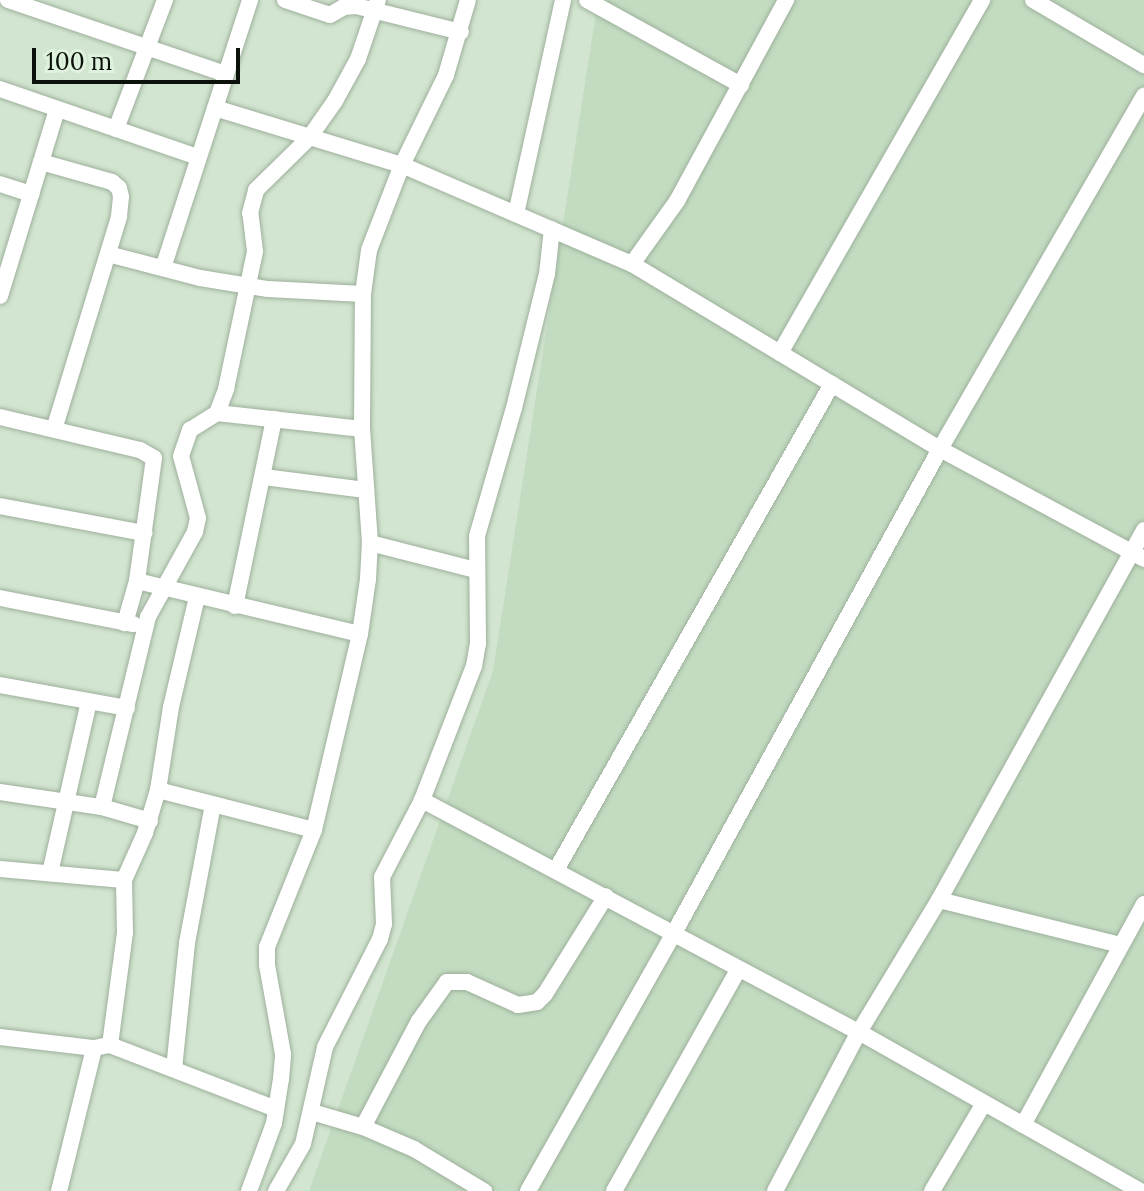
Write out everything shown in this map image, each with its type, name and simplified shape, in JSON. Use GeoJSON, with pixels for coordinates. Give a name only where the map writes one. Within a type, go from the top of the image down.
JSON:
{"type":"FeatureCollection","features":[{"type":"Feature","properties":{"kind":"street"},"geometry":{"type":"LineString","coordinates":[[8,0],[40,5],[146,50],[225,74]]}},
{"type":"Feature","properties":{"kind":"street"},"geometry":{"type":"LineString","coordinates":[[116,129],[165,0]]}},
{"type":"Feature","properties":{"kind":"street"},"geometry":{"type":"LineString","coordinates":[[163,268],[250,0]]}},
{"type":"Feature","properties":{"kind":"street"},"geometry":{"type":"LineString","coordinates":[[285,0],[321,13],[349,5],[376,6],[461,32]]}},
{"type":"Feature","properties":{"kind":"street"},"geometry":{"type":"LineString","coordinates":[[249,1191],[276,1109],[283,1054],[267,965],[267,947],[314,830],[360,634],[370,543],[362,429],[363,294],[369,250],[402,165],[429,113],[461,32],[468,0]]}},
{"type":"Feature","properties":{"kind":"street"},"geometry":{"type":"LineString","coordinates":[[516,214],[563,0]]}},
{"type":"Feature","properties":{"kind":"street"},"geometry":{"type":"LineString","coordinates":[[587,0],[741,85]]}},
{"type":"Feature","properties":{"kind":"street"},"geometry":{"type":"LineString","coordinates":[[632,264],[677,201],[786,0]]}},
{"type":"Feature","properties":{"kind":"street"},"geometry":{"type":"LineString","coordinates":[[780,353],[982,0]]}},
{"type":"Feature","properties":{"kind":"street"},"geometry":{"type":"LineString","coordinates":[[1033,0],[1144,65]]}},
{"type":"Feature","properties":{"kind":"street"},"geometry":{"type":"LineString","coordinates":[[217,413],[226,389],[255,251],[250,213],[256,190],[309,138],[335,101],[358,59],[376,6]]}},
{"type":"Feature","properties":{"kind":"street"},"geometry":{"type":"LineString","coordinates":[[0,89],[198,157]]}},
{"type":"Feature","properties":{"kind":"street"},"geometry":{"type":"LineString","coordinates":[[528,1191],[940,449],[1144,96]]}},
{"type":"Feature","properties":{"kind":"street"},"geometry":{"type":"LineString","coordinates":[[215,108],[402,165],[632,264],[940,449],[1138,556]]}},
{"type":"Feature","properties":{"kind":"street"},"geometry":{"type":"LineString","coordinates":[[0,296],[57,109]]}},
{"type":"Feature","properties":{"kind":"street"},"geometry":{"type":"LineString","coordinates":[[41,162],[112,182],[119,188],[119,217],[54,429]]}},
{"type":"Feature","properties":{"kind":"street"},"geometry":{"type":"LineString","coordinates":[[0,184],[31,194]]}},
{"type":"Feature","properties":{"kind":"street"},"geometry":{"type":"LineString","coordinates":[[276,1191],[303,1144],[325,1047],[380,939],[384,924],[382,877],[422,800],[474,666],[478,624],[475,570],[481,516],[518,393],[547,274],[552,229]]}},
{"type":"Feature","properties":{"kind":"street"},"geometry":{"type":"LineString","coordinates":[[108,254],[248,285],[363,294]]}},
{"type":"Feature","properties":{"kind":"street"},"geometry":{"type":"LineString","coordinates":[[556,870],[832,384]]}},
{"type":"Feature","properties":{"kind":"street"},"geometry":{"type":"LineString","coordinates":[[102,807],[146,627],[162,589],[195,532],[198,518],[182,469],[184,442],[200,420],[217,413],[236,418],[362,429]]}},
{"type":"Feature","properties":{"kind":"street"},"geometry":{"type":"LineString","coordinates":[[0,417],[149,453],[154,458],[137,581],[125,623]]}},
{"type":"Feature","properties":{"kind":"street"},"geometry":{"type":"LineString","coordinates":[[235,606],[274,419]]}},
{"type":"Feature","properties":{"kind":"street"},"geometry":{"type":"LineString","coordinates":[[264,477],[365,490]]}},
{"type":"Feature","properties":{"kind":"street"},"geometry":{"type":"LineString","coordinates":[[0,506],[144,533]]}},
{"type":"Feature","properties":{"kind":"street"},"geometry":{"type":"LineString","coordinates":[[775,1191],[859,1032],[1138,556],[1144,530]]}},
{"type":"Feature","properties":{"kind":"street"},"geometry":{"type":"LineString","coordinates":[[370,543],[475,570]]}},
{"type":"Feature","properties":{"kind":"street"},"geometry":{"type":"LineString","coordinates":[[137,581],[360,634]]}},
{"type":"Feature","properties":{"kind":"street"},"geometry":{"type":"LineString","coordinates":[[59,1191],[102,1046],[125,933],[124,880],[150,821],[158,790],[171,707],[197,597]]}},
{"type":"Feature","properties":{"kind":"street"},"geometry":{"type":"LineString","coordinates":[[0,598],[146,627]]}},
{"type":"Feature","properties":{"kind":"street"},"geometry":{"type":"LineString","coordinates":[[0,687],[127,708]]}},
{"type":"Feature","properties":{"kind":"street"},"geometry":{"type":"LineString","coordinates":[[50,873],[89,702]]}},
{"type":"Feature","properties":{"kind":"street"},"geometry":{"type":"LineString","coordinates":[[158,790],[314,830]]}},
{"type":"Feature","properties":{"kind":"street"},"geometry":{"type":"LineString","coordinates":[[0,792],[102,807],[150,821]]}},
{"type":"Feature","properties":{"kind":"street"},"geometry":{"type":"LineString","coordinates":[[422,800],[859,1032],[1142,1190]]}},
{"type":"Feature","properties":{"kind":"street"},"geometry":{"type":"LineString","coordinates":[[174,1069],[187,943],[213,804]]}},
{"type":"Feature","properties":{"kind":"street"},"geometry":{"type":"LineString","coordinates":[[0,869],[124,880]]}},
{"type":"Feature","properties":{"kind":"street"},"geometry":{"type":"LineString","coordinates":[[363,1127],[419,1021],[447,982],[467,982],[518,1005],[537,1002],[606,896]]}},
{"type":"Feature","properties":{"kind":"street"},"geometry":{"type":"LineString","coordinates":[[939,900],[1121,945]]}},
{"type":"Feature","properties":{"kind":"street"},"geometry":{"type":"LineString","coordinates":[[1023,1125],[1144,904]]}},
{"type":"Feature","properties":{"kind":"street"},"geometry":{"type":"LineString","coordinates":[[614,1191],[738,970]]}},
{"type":"Feature","properties":{"kind":"street"},"geometry":{"type":"LineString","coordinates":[[0,1037],[102,1046],[174,1069],[276,1109]]}},
{"type":"Feature","properties":{"kind":"street"},"geometry":{"type":"LineString","coordinates":[[932,1191],[984,1103]]}},
{"type":"Feature","properties":{"kind":"street"},"geometry":{"type":"LineString","coordinates":[[312,1112],[363,1127],[414,1149],[484,1191]]}},
{"type":"Feature","properties":{"kind":"shaded area"},"geometry":{"type":"Polygon","coordinates":[[[598,0],[1144,0],[1144,1191],[309,1191],[493,671],[598,0]]]}}]}
